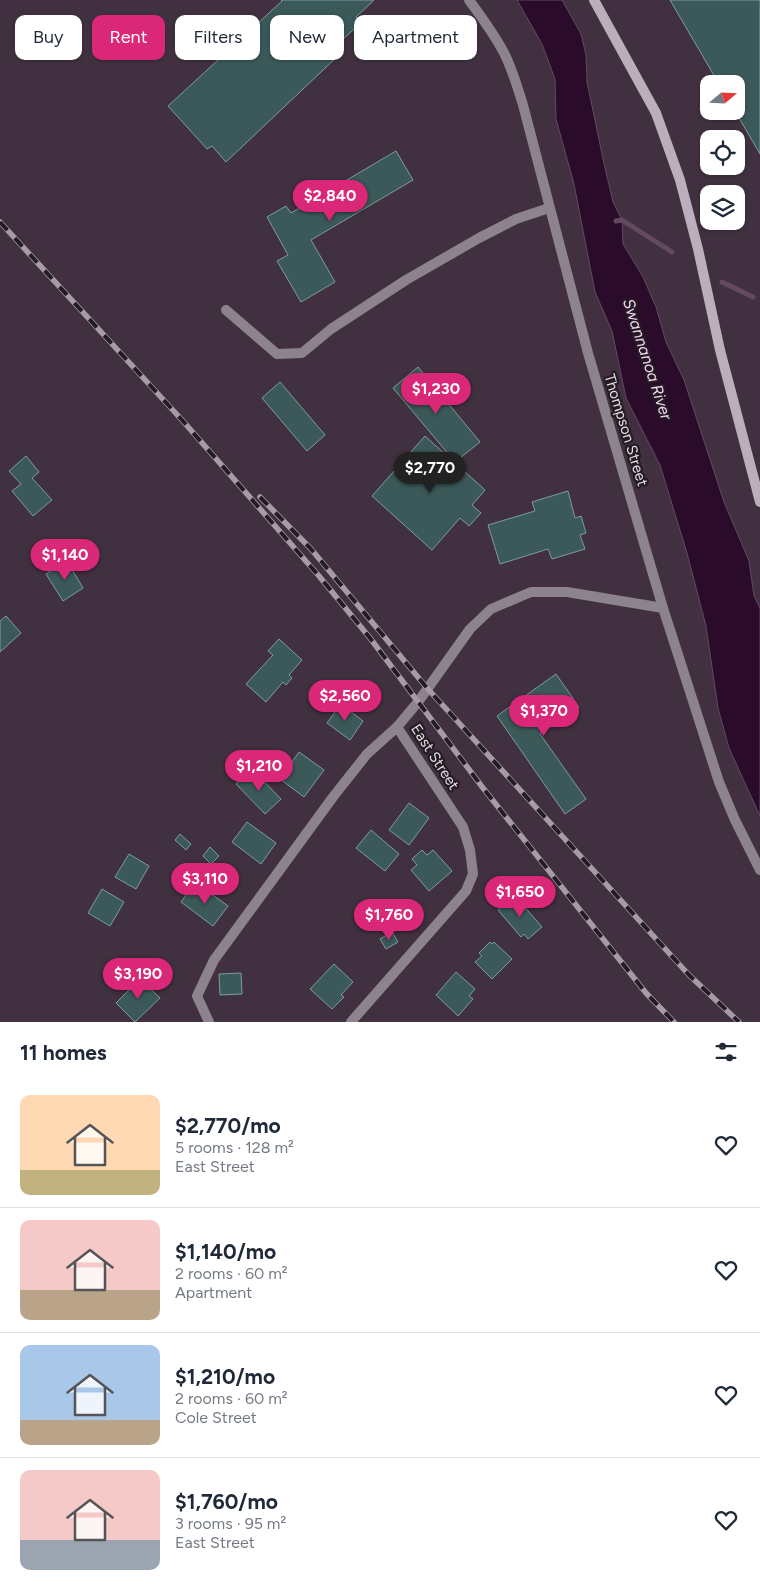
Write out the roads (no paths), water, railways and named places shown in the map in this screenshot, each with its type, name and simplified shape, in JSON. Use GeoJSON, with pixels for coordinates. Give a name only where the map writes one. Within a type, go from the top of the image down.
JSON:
{"type":"FeatureCollection","features":[{"type":"Feature","properties":{"kind":"main road"},"geometry":{"type":"LineString","coordinates":[[594,0],[656,113],[680,180],[720,350],[760,502]]}},
{"type":"Feature","properties":{"kind":"street","name":"Thompson Street"},"geometry":{"type":"LineString","coordinates":[[469,0],[496,38],[506,56],[514,78],[588,353],[664,608],[719,782],[735,820],[760,870]]}},
{"type":"Feature","properties":{"kind":"street"},"geometry":{"type":"LineString","coordinates":[[226,310],[277,354],[302,353],[331,329],[406,280],[516,219],[549,208]]}},
{"type":"Feature","properties":{"kind":"street","name":"East Street"},"geometry":{"type":"LineString","coordinates":[[351,1022],[466,891],[473,874],[470,850],[463,827],[397,727],[418,702],[470,629],[491,609],[531,592],[567,592],[664,608]]}},
{"type":"Feature","properties":{"kind":"street"},"geometry":{"type":"LineString","coordinates":[[209,1022],[197,996],[214,960],[333,797],[367,754],[397,727]]}},
{"type":"Feature","properties":{"kind":"water","name":"Swannanoa River"},"geometry":{"type":"Polygon","coordinates":[[[517,0],[562,0],[581,34],[586,55],[587,82],[605,168],[613,202],[622,220],[623,244],[643,277],[656,307],[666,342],[684,380],[724,502],[749,561],[754,596],[760,608],[760,816],[729,748],[718,708],[706,626],[687,553],[660,465],[626,398],[612,331],[595,292],[574,184],[556,119],[555,79],[542,44],[517,0]]]}},
{"type":"Feature","properties":{"kind":"waterway"},"geometry":{"type":"LineString","coordinates":[[616,221],[622,220],[672,252]]}},
{"type":"Feature","properties":{"kind":"waterway"},"geometry":{"type":"LineString","coordinates":[[722,282],[753,297]]}},
{"type":"Feature","properties":{"kind":"railway"},"geometry":{"type":"LineString","coordinates":[[0,222],[182,420],[319,576],[370,638],[483,788],[646,993],[674,1022]]}},
{"type":"Feature","properties":{"kind":"railway"},"geometry":{"type":"LineString","coordinates":[[260,497],[311,549],[427,688],[689,975],[739,1022]]}}]}
